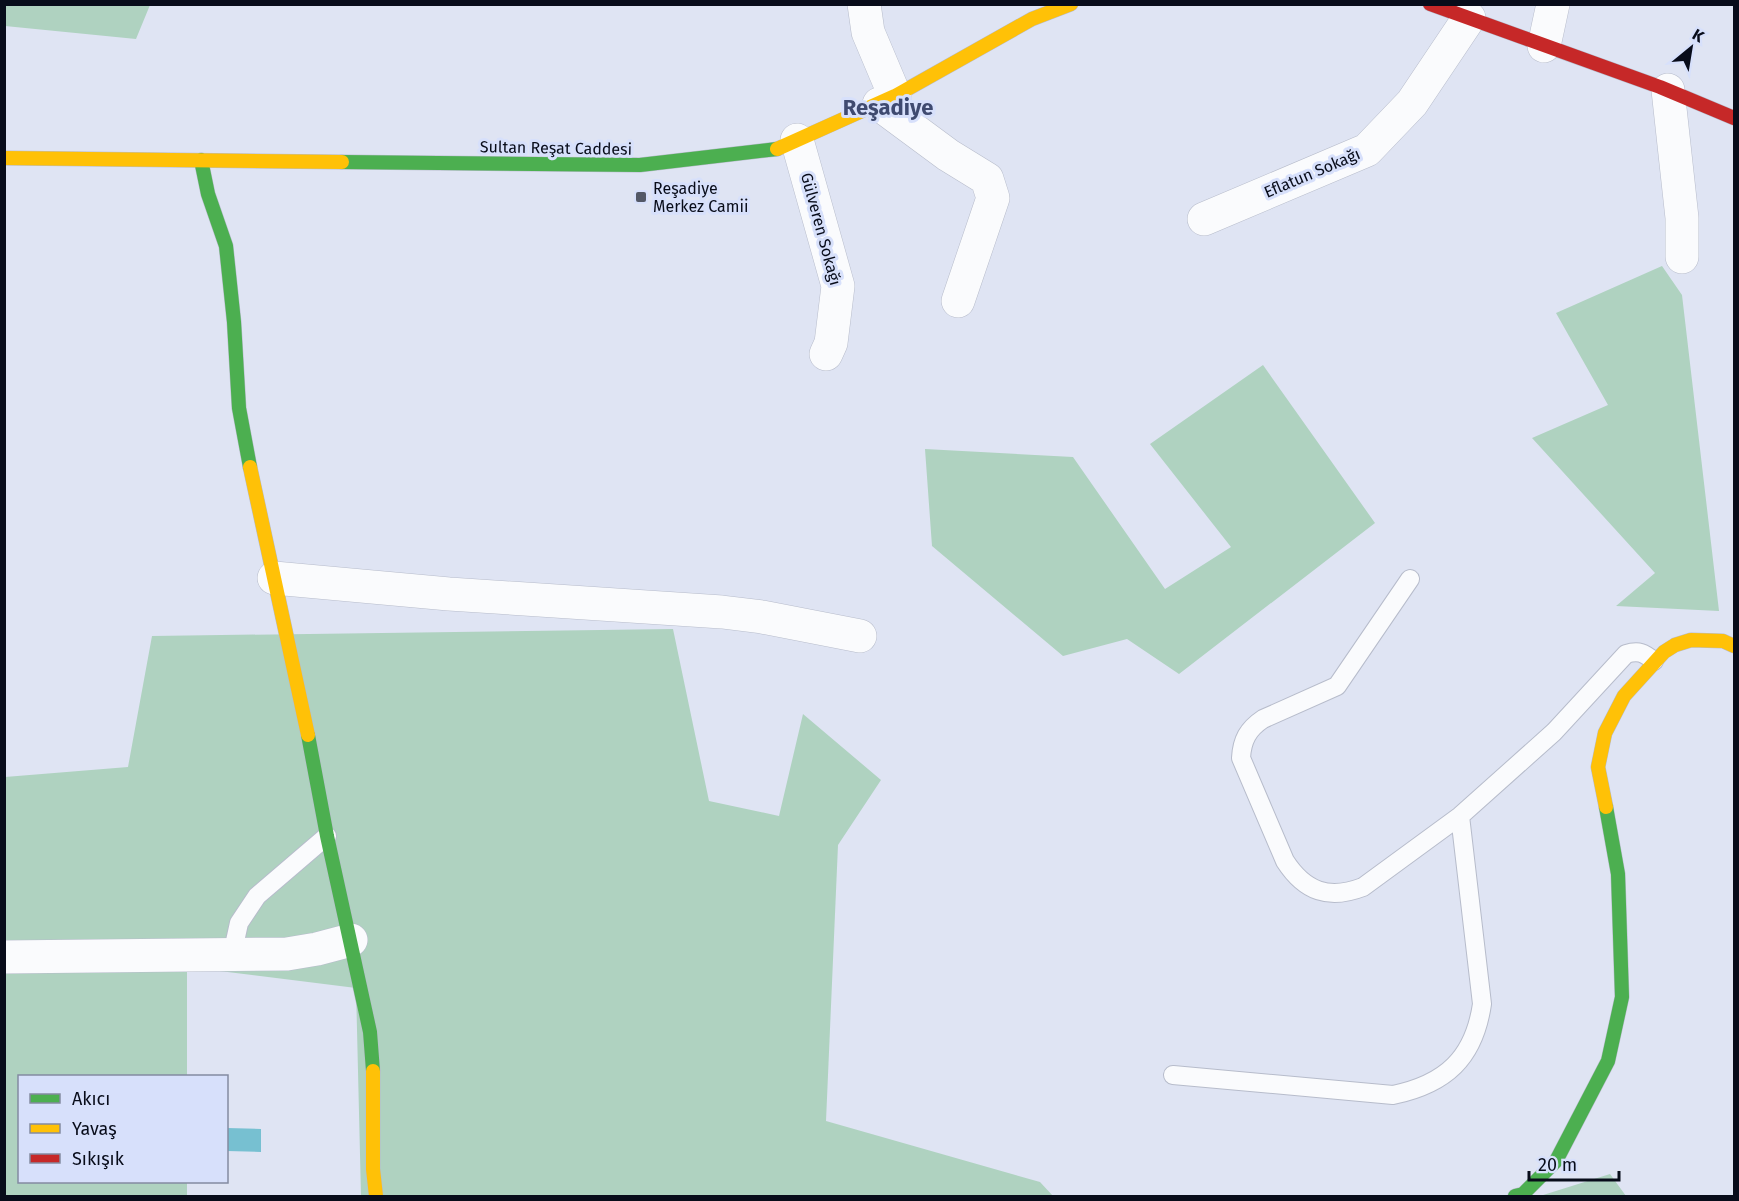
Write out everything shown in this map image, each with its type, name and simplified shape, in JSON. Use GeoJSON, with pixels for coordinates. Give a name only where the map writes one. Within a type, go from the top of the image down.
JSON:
{"type":"FeatureCollection","features":[{"type":"Feature","properties":{"kind":"street"},"geometry":{"type":"LineString","coordinates":[[864,4],[868,32],[887,100],[948,155],[987,178],[993,198],[958,301]]}},
{"type":"Feature","properties":{"kind":"street","name":"Sultan Reşat Caddesi"},"geometry":{"type":"LineString","coordinates":[[4,158],[640,165],[775,150],[887,100],[1032,19],[1071,4]]}},
{"type":"Feature","properties":{"kind":"street"},"geometry":{"type":"LineString","coordinates":[[1430,4],[1668,90],[1734,118]]}},
{"type":"Feature","properties":{"kind":"street"},"geometry":{"type":"LineString","coordinates":[[1544,46],[1553,4]]}},
{"type":"Feature","properties":{"kind":"street","name":"Eflatun Sokağı"},"geometry":{"type":"LineString","coordinates":[[1204,219],[1367,150],[1412,103],[1469,18]]}},
{"type":"Feature","properties":{"kind":"street"},"geometry":{"type":"LineString","coordinates":[[1668,90],[1682,218],[1682,257]]}},
{"type":"Feature","properties":{"kind":"street","name":"Gülveren Sokağı"},"geometry":{"type":"LineString","coordinates":[[797,140],[838,286],[831,343],[826,354]]}},
{"type":"Feature","properties":{"kind":"street"},"geometry":{"type":"LineString","coordinates":[[201,160],[208,194],[226,246],[234,322],[239,408],[250,470],[313,759],[373,1055],[373,1169],[376,1197]]}},
{"type":"Feature","properties":{"kind":"street"},"geometry":{"type":"LineString","coordinates":[[274,578],[449,594],[722,612],[762,617],[860,636]]}},
{"type":"Feature","properties":{"kind":"street"},"geometry":{"type":"LineString","coordinates":[[1515,1197],[1523,1194],[1556,1161],[1608,1062],[1622,997],[1618,874],[1598,767],[1605,733],[1624,696],[1654,661],[1675,645],[1691,640],[1723,641],[1734,646]]}},
{"type":"Feature","properties":{"kind":"street"},"geometry":{"type":"LineString","coordinates":[[4,957],[287,954],[351,940]]}},
{"type":"Feature","properties":{"kind":"lane"},"geometry":{"type":"LineString","coordinates":[[1410,579],[1337,686],[1263,719],[1253,726],[1242,746],[1241,758],[1285,861],[1305,884],[1322,892],[1337,894],[1363,887],[1460,816],[1554,732],[1626,654],[1635,651],[1643,653],[1654,661]]}},
{"type":"Feature","properties":{"kind":"lane"},"geometry":{"type":"LineString","coordinates":[[1173,1075],[1393,1095],[1414,1091],[1434,1082],[1451,1070],[1464,1056],[1473,1040],[1480,1022],[1482,1004],[1460,816]]}},
{"type":"Feature","properties":{"kind":"lane"},"geometry":{"type":"LineString","coordinates":[[232,955],[239,923],[257,896],[327,836]]}},
{"type":"Feature","properties":{"kind":"green space"},"geometry":{"type":"Polygon","coordinates":[[[4,5],[150,5],[136,39],[5,26],[4,5]]]}},
{"type":"Feature","properties":{"kind":"green space"},"geometry":{"type":"Polygon","coordinates":[[[1662,266],[1682,295],[1719,611],[1616,606],[1655,573],[1532,438],[1608,405],[1556,313],[1662,266]]]}},
{"type":"Feature","properties":{"kind":"green space"},"geometry":{"type":"Polygon","coordinates":[[[1263,365],[1375,523],[1179,674],[1127,639],[1063,656],[932,546],[925,449],[1073,457],[1165,589],[1231,547],[1150,444],[1263,365]]]}},
{"type":"Feature","properties":{"kind":"green space"},"geometry":{"type":"Polygon","coordinates":[[[673,629],[709,801],[779,816],[803,714],[881,780],[838,845],[826,1121],[1040,1182],[1053,1196],[361,1196],[356,988],[187,967],[187,1075],[18,1075],[18,1183],[187,1183],[187,1196],[5,1196],[5,777],[128,767],[152,636],[673,629]]]}},
{"type":"Feature","properties":{"kind":"green space"},"geometry":{"type":"Polygon","coordinates":[[[1610,1174],[1626,1196],[1540,1196],[1610,1174]]]}},
{"type":"Feature","properties":{"kind":"water"},"geometry":{"type":"Polygon","coordinates":[[[228,1128],[261,1129],[261,1152],[228,1151],[228,1128]]]}},
{"type":"Feature","properties":{"kind":"traffic: fast"},"geometry":{"type":"LineString","coordinates":[[342,162],[640,165],[777,149]]}},
{"type":"Feature","properties":{"kind":"traffic: fast"},"geometry":{"type":"LineString","coordinates":[[201,160],[208,194],[226,246],[234,322],[239,408],[250,467]]}},
{"type":"Feature","properties":{"kind":"traffic: fast"},"geometry":{"type":"LineString","coordinates":[[308,735],[327,836],[370,1032],[373,1071]]}},
{"type":"Feature","properties":{"kind":"traffic: fast"},"geometry":{"type":"LineString","coordinates":[[1515,1196],[1523,1194],[1556,1161],[1608,1061],[1622,997],[1618,874],[1606,807]]}},
{"type":"Feature","properties":{"kind":"traffic: slow"},"geometry":{"type":"LineString","coordinates":[[777,149],[895,96],[1032,19],[1071,4]]}},
{"type":"Feature","properties":{"kind":"traffic: slow"},"geometry":{"type":"LineString","coordinates":[[4,158],[342,162]]}},
{"type":"Feature","properties":{"kind":"traffic: slow"},"geometry":{"type":"LineString","coordinates":[[250,467],[308,735]]}},
{"type":"Feature","properties":{"kind":"traffic: slow"},"geometry":{"type":"LineString","coordinates":[[1606,807],[1598,767],[1605,733],[1624,696],[1664,652],[1675,645],[1691,640],[1723,641],[1734,646]]}},
{"type":"Feature","properties":{"kind":"traffic: slow"},"geometry":{"type":"LineString","coordinates":[[373,1071],[373,1169],[376,1196]]}},
{"type":"Feature","properties":{"kind":"traffic: jam"},"geometry":{"type":"LineString","coordinates":[[1430,4],[1660,87],[1734,118]]}},
{"type":"Feature","properties":{"kind":"place","name":"Reşadiye Merkez Camii"},"geometry":{"type":"Point","coordinates":[641,197]}},
{"type":"Feature","properties":{"kind":"district","name":"Reşadiye"},"geometry":{"type":"Point","coordinates":[888,107]}}]}
